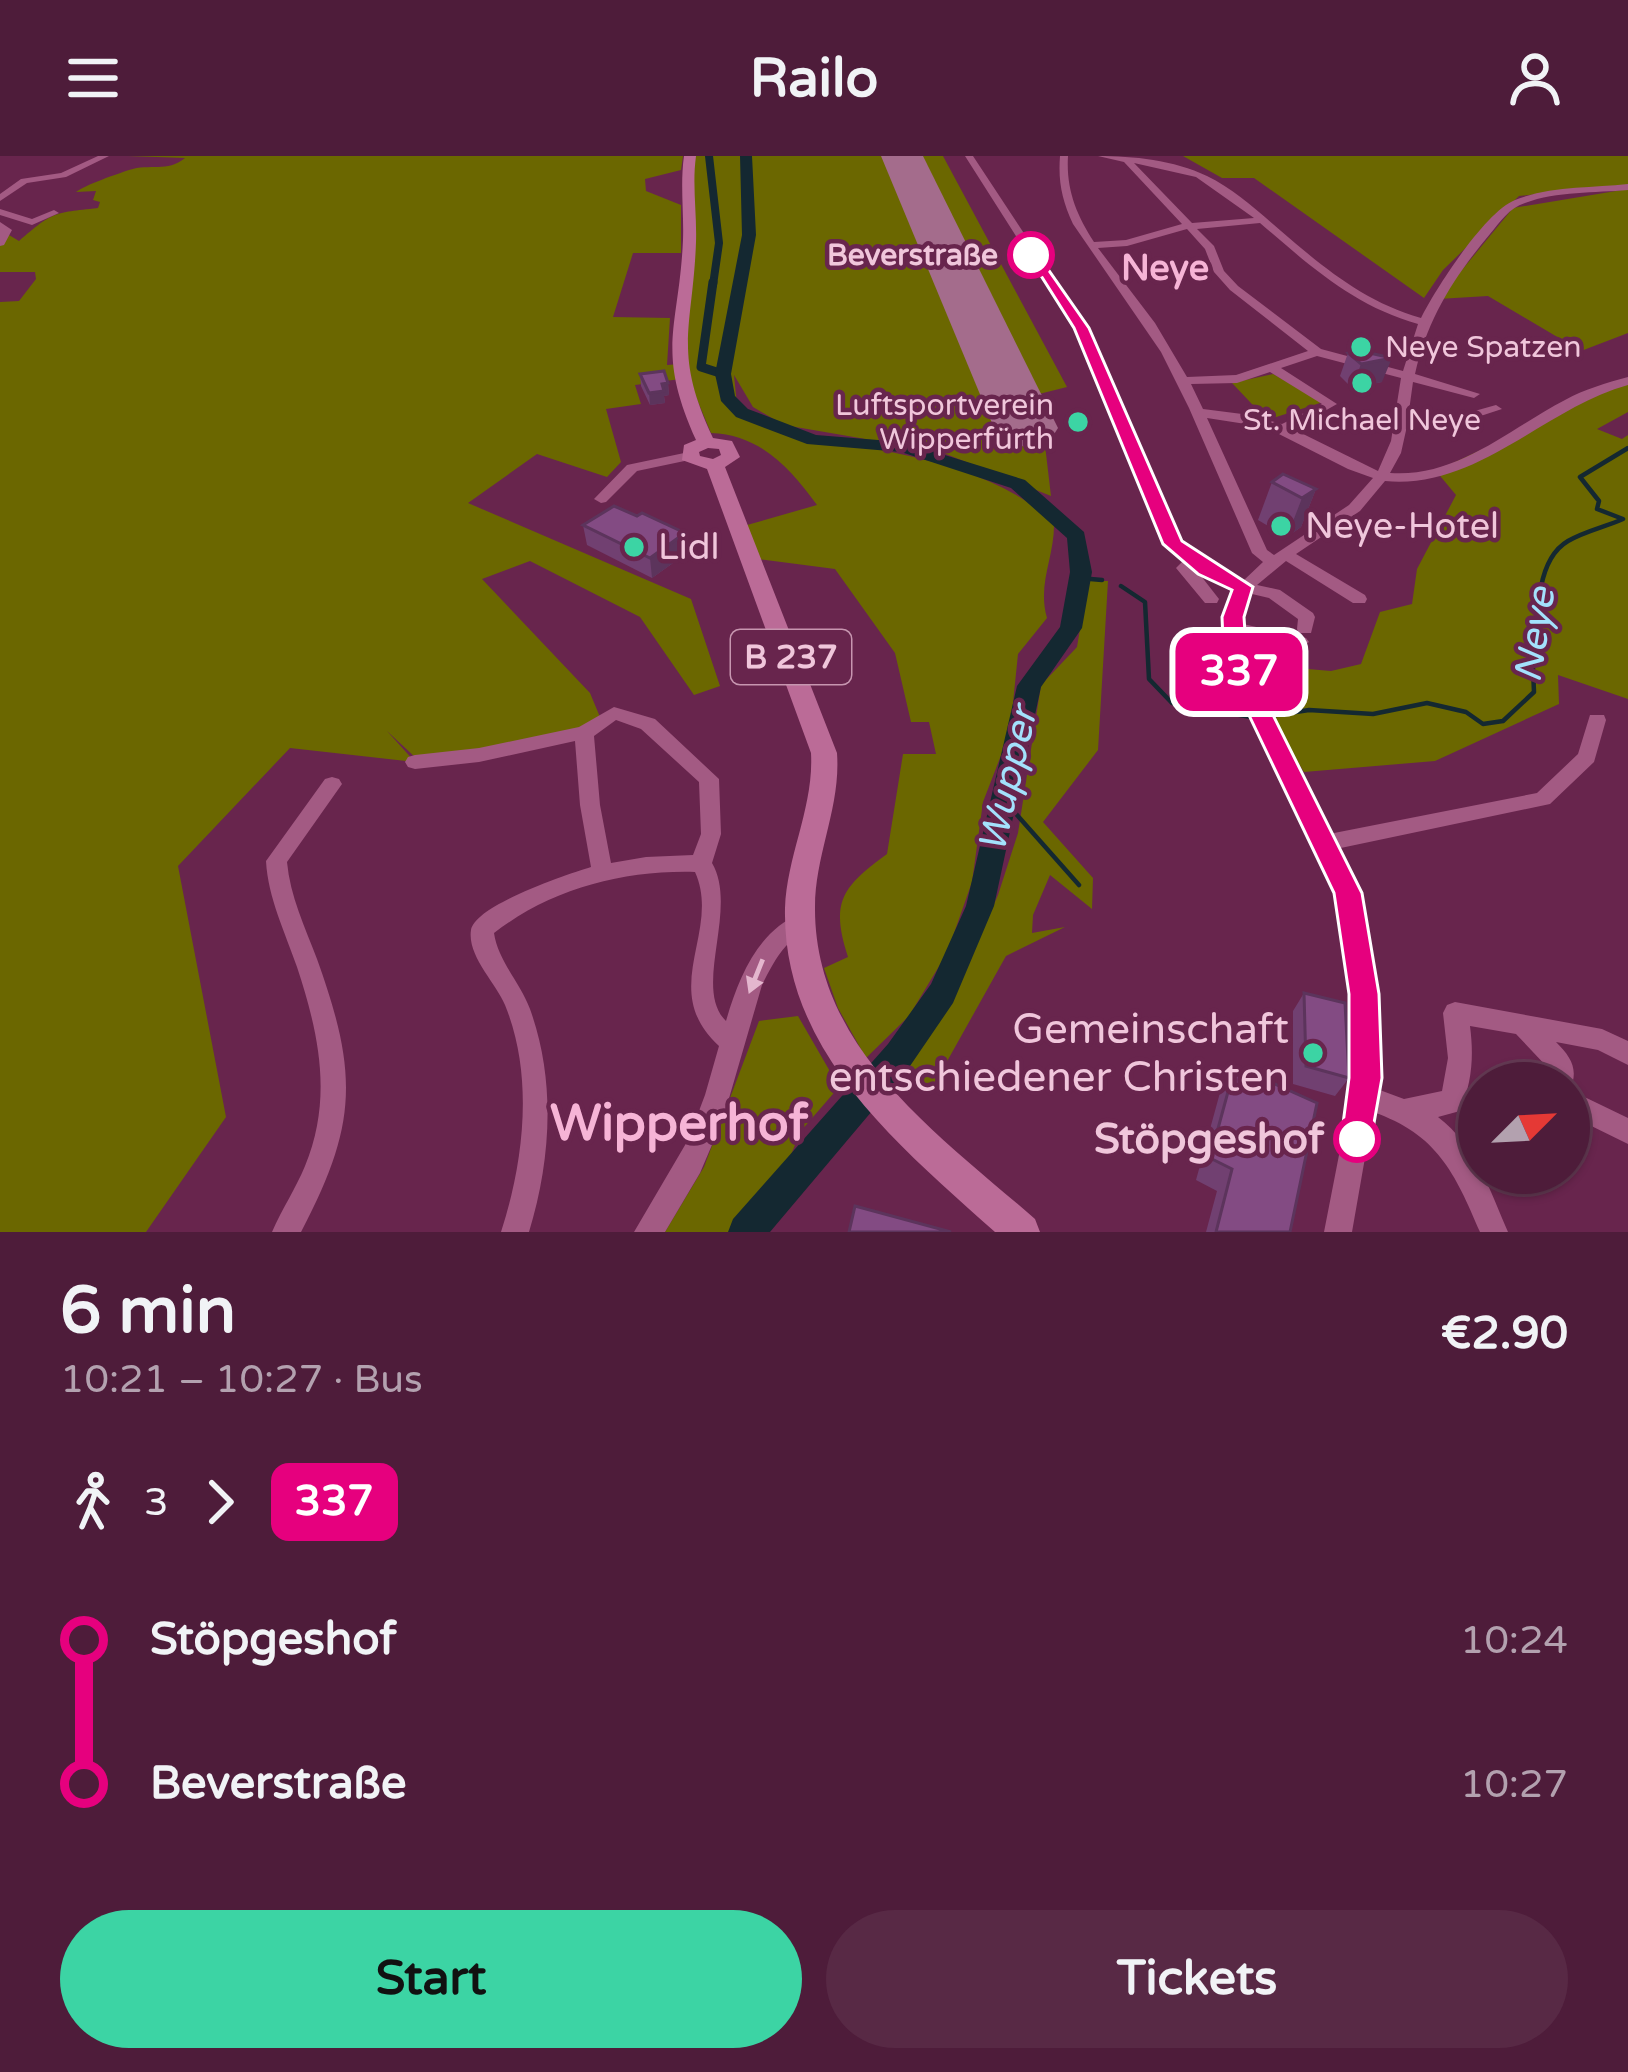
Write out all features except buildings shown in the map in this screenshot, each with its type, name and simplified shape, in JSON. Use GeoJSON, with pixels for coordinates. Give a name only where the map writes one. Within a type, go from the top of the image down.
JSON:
{"type":"FeatureCollection","features":[{"type":"Feature","properties":{"kind":"main road","name":"B 237"},"geometry":{"type":"LineString","coordinates":[[690,156],[688,253],[675,350],[680,377],[824,753],[824,792],[801,892],[807,970],[819,1008],[850,1065],[909,1133],[1022,1232]]}},
{"type":"Feature","properties":{"kind":"main road"},"geometry":{"type":"LineString","coordinates":[[688,456],[694,446],[711,453]]}},
{"type":"Feature","properties":{"kind":"street"},"geometry":{"type":"LineString","coordinates":[[0,198],[23,181],[63,175],[104,156]]}},
{"type":"Feature","properties":{"kind":"street"},"geometry":{"type":"LineString","coordinates":[[969,156],[1082,328],[1173,544],[1192,561],[1243,587],[1280,598],[1307,617],[1302,635],[1233,627]]}},
{"type":"Feature","properties":{"kind":"street"},"geometry":{"type":"LineString","coordinates":[[979,156],[1033,246],[1028,250]]}},
{"type":"Feature","properties":{"kind":"street"},"geometry":{"type":"LineString","coordinates":[[1064,156],[1062,177],[1073,217],[1150,324],[1184,381],[1273,556],[1359,599]]}},
{"type":"Feature","properties":{"kind":"street"},"geometry":{"type":"LineString","coordinates":[[1102,156],[1198,176],[1382,310],[1423,322]]}},
{"type":"Feature","properties":{"kind":"street"},"geometry":{"type":"LineString","coordinates":[[1128,162],[1192,227],[1234,288],[1316,352],[1474,394]]}},
{"type":"Feature","properties":{"kind":"street"},"geometry":{"type":"LineString","coordinates":[[1338,1232],[1364,1097],[1361,974],[1348,893],[1327,843],[1252,703],[1232,652],[1243,587],[1273,556],[1353,514],[1382,477],[1403,436],[1407,379],[1423,322],[1450,274],[1512,205],[1628,187]]}},
{"type":"Feature","properties":{"kind":"street"},"geometry":{"type":"LineString","coordinates":[[0,212],[32,223],[54,213]]}},
{"type":"Feature","properties":{"kind":"street"},"geometry":{"type":"LineString","coordinates":[[1091,245],[1261,220]]}},
{"type":"Feature","properties":{"kind":"street"},"geometry":{"type":"LineString","coordinates":[[0,225],[7,230],[0,243]]}},
{"type":"Feature","properties":{"kind":"street"},"geometry":{"type":"LineString","coordinates":[[1184,381],[1237,379],[1316,352]]}},
{"type":"Feature","properties":{"kind":"street"},"geometry":{"type":"LineString","coordinates":[[1272,368],[1331,404],[1282,429]]}},
{"type":"Feature","properties":{"kind":"street"},"geometry":{"type":"LineString","coordinates":[[1198,413],[1257,420],[1382,477],[1405,478],[1504,445],[1569,401],[1628,381]]}},
{"type":"Feature","properties":{"kind":"street"},"geometry":{"type":"LineString","coordinates":[[1404,422],[1447,424],[1496,409]]}},
{"type":"Feature","properties":{"kind":"street"},"geometry":{"type":"LineString","coordinates":[[601,499],[632,468],[688,456]]}},
{"type":"Feature","properties":{"kind":"street"},"geometry":{"type":"LineString","coordinates":[[1192,561],[1184,568],[1186,574],[1211,598]]}},
{"type":"Feature","properties":{"kind":"street"},"geometry":{"type":"LineString","coordinates":[[415,762],[452,761],[517,743],[584,734],[614,713],[640,719],[709,779],[711,834],[701,864],[712,884],[702,993],[706,1014],[732,1043]]}},
{"type":"Feature","properties":{"kind":"street"},"geometry":{"type":"LineString","coordinates":[[1327,843],[1543,799],[1587,757],[1597,720]]}},
{"type":"Feature","properties":{"kind":"street"},"geometry":{"type":"LineString","coordinates":[[584,734],[590,805],[603,874]]}},
{"type":"Feature","properties":{"kind":"street"},"geometry":{"type":"LineString","coordinates":[[286,1232],[319,1162],[335,1092],[328,1039],[278,885],[275,861],[332,784]]}},
{"type":"Feature","properties":{"kind":"street"},"geometry":{"type":"LineString","coordinates":[[515,1232],[524,1209],[532,1136],[532,1059],[516,1002],[483,946],[482,928],[503,910],[539,893],[603,874],[701,864]]}},
{"type":"Feature","properties":{"kind":"street"},"geometry":{"type":"LineString","coordinates":[[648,1232],[693,1159],[730,1065],[732,1043],[764,956],[786,930],[800,923]]}},
{"type":"Feature","properties":{"kind":"street"},"geometry":{"type":"LineString","coordinates":[[1408,1110],[1451,1102],[1460,1082],[1462,1047],[1455,1013],[1602,1040],[1628,1054]]}},
{"type":"Feature","properties":{"kind":"street"},"geometry":{"type":"LineString","coordinates":[[1522,1024],[1559,1062]]}},
{"type":"Feature","properties":{"kind":"street"},"geometry":{"type":"LineString","coordinates":[[1364,1097],[1408,1110],[1432,1126],[1456,1151],[1477,1184],[1494,1232]]}},
{"type":"Feature","properties":{"kind":"street"},"geometry":{"type":"LineString","coordinates":[[1590,1112],[1628,1131]]}},
{"type":"Feature","properties":{"kind":"shaded area"},"geometry":{"type":"Polygon","coordinates":[[[128,156],[683,156],[681,170],[645,179],[646,191],[681,205],[681,253],[633,253],[613,317],[670,318],[667,365],[681,364],[695,156],[943,156],[1067,387],[1039,394],[1051,496],[941,452],[784,425],[753,407],[734,375],[738,415],[942,464],[1019,497],[1054,522],[1044,593],[1047,618],[1018,654],[1010,732],[983,802],[972,882],[947,953],[909,1016],[866,1058],[838,1008],[824,968],[848,957],[840,922],[844,897],[859,876],[887,854],[903,754],[936,754],[929,722],[911,722],[895,653],[835,569],[750,558],[740,527],[817,505],[796,478],[759,447],[711,433],[688,378],[635,385],[641,404],[606,409],[621,462],[607,477],[537,454],[468,503],[691,599],[720,686],[694,695],[640,617],[530,561],[482,579],[590,693],[600,717],[582,730],[448,757],[416,758],[387,731],[415,762],[290,748],[178,866],[226,1117],[146,1232],[0,1232],[0,302],[19,301],[36,279],[35,272],[0,272],[0,246],[9,235],[19,241],[54,216],[98,208],[100,202],[93,200],[96,191],[76,192],[86,186],[129,170],[172,165],[185,158],[128,156]]]}},
{"type":"Feature","properties":{"kind":"shaded area"},"geometry":{"type":"Polygon","coordinates":[[[1183,156],[1628,156],[1628,185],[1519,196],[1443,270],[1424,298],[1254,178],[1222,178],[1183,156]]]}},
{"type":"Feature","properties":{"kind":"shaded area"},"geometry":{"type":"Polygon","coordinates":[[[1628,189],[1628,333],[1581,351],[1488,296],[1438,299],[1513,208],[1628,189]]]}},
{"type":"Feature","properties":{"kind":"shaded area"},"geometry":{"type":"Polygon","coordinates":[[[1273,374],[1323,402],[1267,420],[1232,383],[1273,374]]]}},
{"type":"Feature","properties":{"kind":"shaded area"},"geometry":{"type":"Polygon","coordinates":[[[1628,381],[1628,412],[1597,429],[1622,439],[1628,435],[1628,699],[1558,675],[1559,704],[1435,761],[1304,772],[1277,728],[1251,664],[1331,671],[1361,664],[1380,612],[1412,604],[1417,569],[1456,495],[1436,471],[1628,381]]]}},
{"type":"Feature","properties":{"kind":"shaded area"},"geometry":{"type":"Polygon","coordinates":[[[1088,581],[1108,581],[1098,750],[1043,822],[1093,878],[1092,909],[1050,875],[1033,915],[1032,933],[1065,927],[1006,956],[931,1090],[907,1069],[971,957],[998,895],[1018,833],[1041,685],[1077,647],[1088,581]]]}},
{"type":"Feature","properties":{"kind":"shaded area"},"geometry":{"type":"Polygon","coordinates":[[[798,1016],[839,1087],[800,1132],[761,1232],[665,1232],[704,1167],[759,1021],[798,1016]]]}},
{"type":"Feature","properties":{"kind":"waterway"},"geometry":{"type":"LineString","coordinates":[[709,156],[719,243],[713,285]]}},
{"type":"Feature","properties":{"kind":"waterway","name":"Wupper"},"geometry":{"type":"LineString","coordinates":[[746,156],[749,235],[723,374],[727,397],[742,413],[813,440],[903,447],[1018,484],[1077,536],[1081,572],[1071,628],[1029,686],[980,906],[942,993],[899,1055],[746,1232]]}},
{"type":"Feature","properties":{"kind":"waterway"},"geometry":{"type":"LineString","coordinates":[[713,282],[701,367],[723,374]]}},
{"type":"Feature","properties":{"kind":"waterway","name":"Neye"},"geometry":{"type":"LineString","coordinates":[[1263,717],[1309,710],[1373,714],[1427,703],[1466,712],[1483,724],[1503,721],[1534,692],[1532,646],[1544,641],[1539,602],[1550,560],[1568,541],[1623,519],[1597,509],[1599,501],[1580,477],[1628,448]]}},
{"type":"Feature","properties":{"kind":"waterway","name":"Neye"},"geometry":{"type":"LineString","coordinates":[[1079,578],[1102,580]]}},
{"type":"Feature","properties":{"kind":"waterway","name":"Neye"},"geometry":{"type":"LineString","coordinates":[[1121,586],[1145,602],[1149,679],[1172,703],[1251,717]]}},
{"type":"Feature","properties":{"kind":"waterway"},"geometry":{"type":"LineString","coordinates":[[1002,798],[1079,885]]}},
{"type":"Feature","properties":{"kind":"runway"},"geometry":{"type":"LineString","coordinates":[[902,156],[1026,428]]}},
{"type":"Feature","properties":{"kind":"bus line","name":"337"},"geometry":{"type":"LineString","coordinates":[[1031,255],[1082,328],[1173,544],[1192,561],[1243,587],[1233,617],[1232,652],[1252,703],[1327,843],[1348,893],[1364,994],[1366,1078],[1357,1139]]}},
{"type":"Feature","properties":{"kind":"place","name":"Beverstraße"},"geometry":{"type":"Point","coordinates":[1031,255]}},
{"type":"Feature","properties":{"kind":"place","name":"Neye Spatzen"},"geometry":{"type":"Point","coordinates":[1361,347]}},
{"type":"Feature","properties":{"kind":"place","name":"St. Michael Neye"},"geometry":{"type":"Point","coordinates":[1362,383]}},
{"type":"Feature","properties":{"kind":"place","name":"Luftsportverein Wipperfürth"},"geometry":{"type":"Point","coordinates":[1078,422]}},
{"type":"Feature","properties":{"kind":"place","name":"Neye-Hotel"},"geometry":{"type":"Point","coordinates":[1281,526]}},
{"type":"Feature","properties":{"kind":"place","name":"Lidl"},"geometry":{"type":"Point","coordinates":[634,547]}},
{"type":"Feature","properties":{"kind":"place","name":"Gemeinschaft entschiedener Christen"},"geometry":{"type":"Point","coordinates":[1313,1053]}},
{"type":"Feature","properties":{"kind":"place","name":"Stöpgeshof"},"geometry":{"type":"Point","coordinates":[1357,1139]}},
{"type":"Feature","properties":{"kind":"district","name":"Neye"},"geometry":{"type":"Point","coordinates":[1165,268]}},
{"type":"Feature","properties":{"kind":"district","name":"Wipperhof"},"geometry":{"type":"Point","coordinates":[679,1124]}}]}
